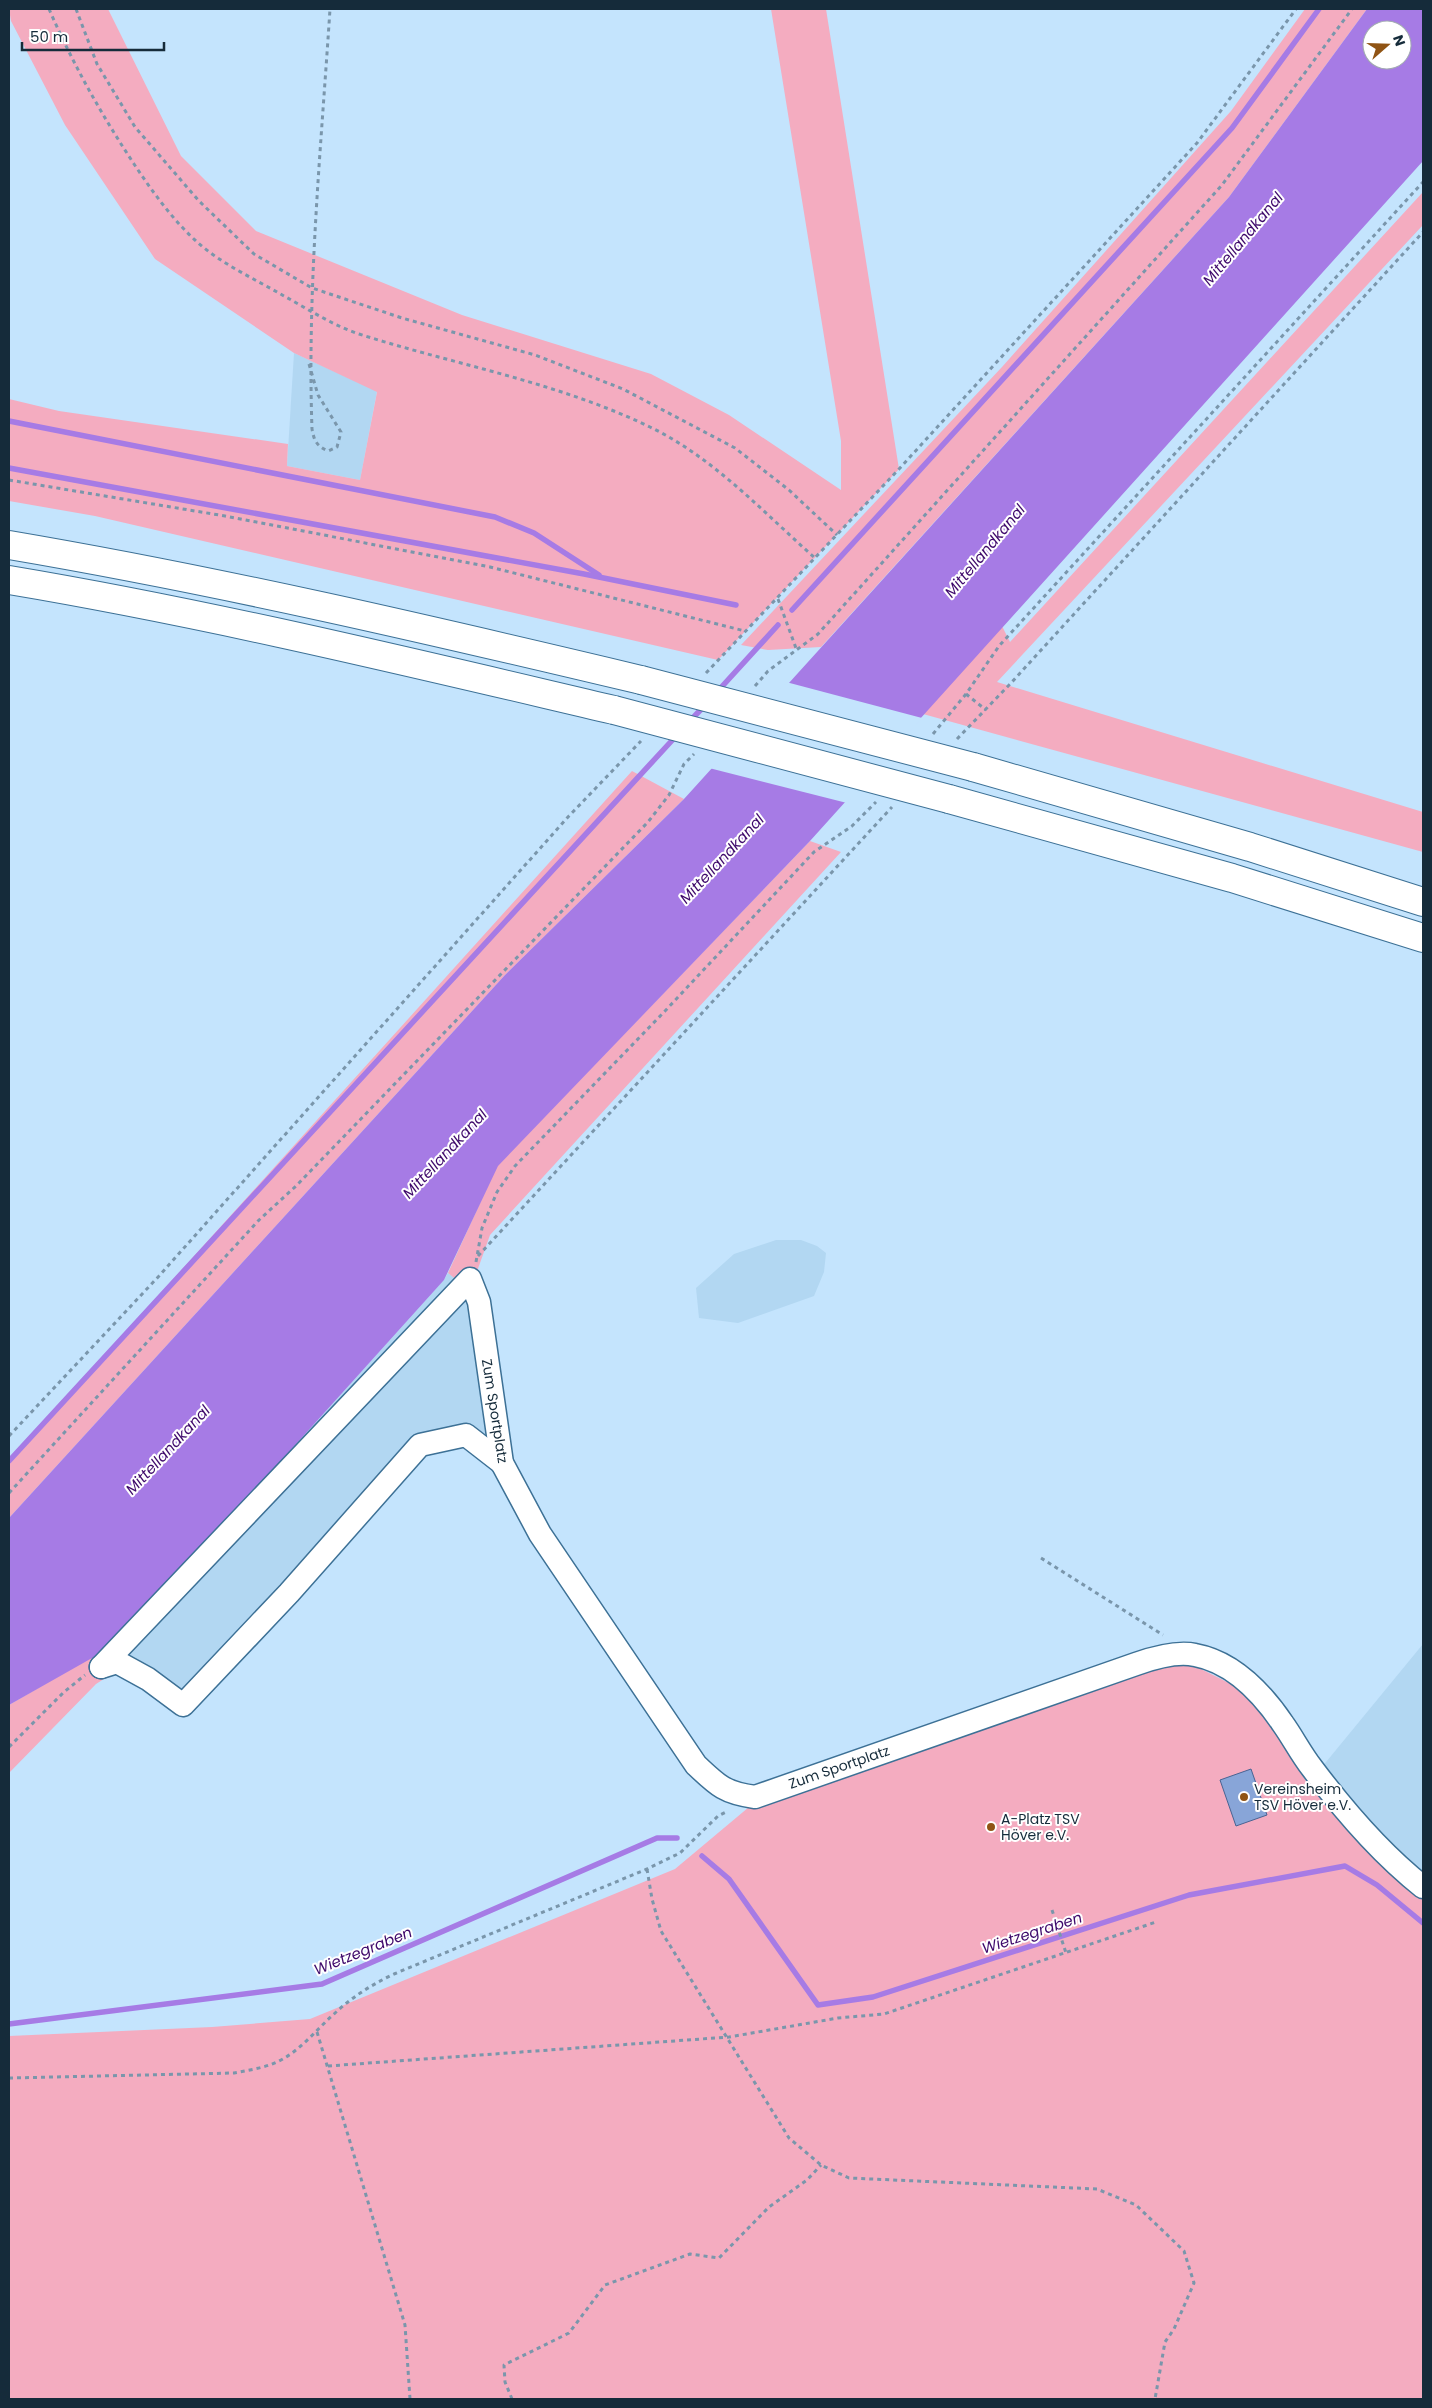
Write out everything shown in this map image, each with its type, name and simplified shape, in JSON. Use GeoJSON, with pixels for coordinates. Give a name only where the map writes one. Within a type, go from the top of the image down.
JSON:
{"type":"FeatureCollection","features":[{"type":"Feature","properties":{"kind":"highway"},"geometry":{"type":"LineString","coordinates":[[9,545],[111,562],[393,621],[641,680],[974,767],[1250,847],[1423,902]]}},
{"type":"Feature","properties":{"kind":"highway"},"geometry":{"type":"LineString","coordinates":[[9,580],[88,594],[376,654],[614,710],[949,799],[1232,878],[1423,938]]}},
{"type":"Feature","properties":{"kind":"street","name":"Zum Sportplatz"},"geometry":{"type":"LineString","coordinates":[[101,1667],[470,1279],[479,1302],[502,1463],[518,1498],[540,1534],[696,1765],[714,1782],[732,1794],[755,1796],[1150,1659],[1195,1655],[1218,1664],[1243,1678],[1260,1693],[1310,1766],[1350,1817],[1397,1867],[1423,1887]]}},
{"type":"Feature","properties":{"kind":"street"},"geometry":{"type":"LineString","coordinates":[[101,1667],[117,1662],[148,1679],[183,1706],[289,1593],[420,1446],[466,1435],[502,1463]]}},
{"type":"Feature","properties":{"kind":"path"},"geometry":{"type":"LineString","coordinates":[[49,9],[72,61],[104,119],[154,193],[196,241],[235,268],[356,333],[529,380],[593,403],[651,428],[695,454],[730,481],[816,558]]}},
{"type":"Feature","properties":{"kind":"path"},"geometry":{"type":"LineString","coordinates":[[76,9],[97,64],[135,127],[199,201],[254,254],[312,288],[402,318],[535,355],[623,389],[735,448],[789,490],[837,535]]}},
{"type":"Feature","properties":{"kind":"path"},"geometry":{"type":"LineString","coordinates":[[309,364],[318,395],[340,427],[342,434],[337,447],[328,451],[319,447],[314,440],[309,364],[330,9]]}},
{"type":"Feature","properties":{"kind":"path"},"geometry":{"type":"LineString","coordinates":[[704,674],[778,599],[1197,143],[1296,9]]}},
{"type":"Feature","properties":{"kind":"path"},"geometry":{"type":"LineString","coordinates":[[768,672],[818,634],[1222,185],[1352,9]]}},
{"type":"Feature","properties":{"kind":"path"},"geometry":{"type":"LineString","coordinates":[[936,731],[966,694],[999,646],[1423,182]]}},
{"type":"Feature","properties":{"kind":"path"},"geometry":{"type":"LineString","coordinates":[[954,742],[986,710],[1423,232]]}},
{"type":"Feature","properties":{"kind":"path"},"geometry":{"type":"LineString","coordinates":[[9,480],[224,516],[490,567],[746,631]]}},
{"type":"Feature","properties":{"kind":"path"},"geometry":{"type":"LineString","coordinates":[[778,599],[797,651]]}},
{"type":"Feature","properties":{"kind":"path"},"geometry":{"type":"LineString","coordinates":[[966,694],[986,710]]}},
{"type":"Feature","properties":{"kind":"path"},"geometry":{"type":"LineString","coordinates":[[9,1436],[158,1276],[568,817],[643,739]]}},
{"type":"Feature","properties":{"kind":"path"},"geometry":{"type":"LineString","coordinates":[[9,1493],[259,1220],[296,1186],[648,822],[669,795],[684,764]]}},
{"type":"Feature","properties":{"kind":"path"},"geometry":{"type":"LineString","coordinates":[[872,826],[477,1257],[482,1228],[497,1192],[515,1166],[665,1011],[814,852],[852,826],[873,805]]}},
{"type":"Feature","properties":{"kind":"path"},"geometry":{"type":"LineString","coordinates":[[1041,1558],[1195,1655]]}},
{"type":"Feature","properties":{"kind":"path"},"geometry":{"type":"LineString","coordinates":[[9,1747],[76,1682],[101,1667]]}},
{"type":"Feature","properties":{"kind":"path"},"geometry":{"type":"LineString","coordinates":[[9,2078],[234,2073],[257,2069],[279,2061],[317,2032],[350,1999],[380,1980],[647,1869],[680,1853],[718,1816],[755,1796]]}},
{"type":"Feature","properties":{"kind":"path"},"geometry":{"type":"LineString","coordinates":[[647,1869],[652,1899],[661,1931],[729,2037],[790,2138],[821,2165],[850,2178],[1097,2189],[1136,2204],[1184,2252],[1194,2283],[1174,2329],[1164,2342],[1155,2399]]}},
{"type":"Feature","properties":{"kind":"path"},"geometry":{"type":"LineString","coordinates":[[1052,1910],[1066,1953]]}},
{"type":"Feature","properties":{"kind":"path"},"geometry":{"type":"LineString","coordinates":[[328,2066],[729,2037],[838,2018],[884,2014],[1156,1922]]}},
{"type":"Feature","properties":{"kind":"path"},"geometry":{"type":"LineString","coordinates":[[317,2032],[405,2325],[410,2399]]}},
{"type":"Feature","properties":{"kind":"path"},"geometry":{"type":"LineString","coordinates":[[512,2399],[506,2382],[504,2365],[569,2333],[605,2285],[690,2254],[719,2258],[769,2207],[807,2180],[821,2165]]}},
{"type":"Feature","properties":{"kind":"shaded area"},"geometry":{"type":"Polygon","coordinates":[[[9,9],[108,9],[181,156],[256,231],[462,315],[651,374],[729,415],[841,490],[841,441],[771,9],[826,9],[899,469],[718,660],[95,516],[9,501],[9,399],[59,411],[288,444],[287,466],[360,480],[377,392],[294,353],[155,259],[65,125],[11,21],[9,9]]]}},
{"type":"Feature","properties":{"kind":"shaded area"},"geometry":{"type":"Polygon","coordinates":[[[1305,9],[1367,9],[1229,197],[821,647],[768,650],[741,645],[1002,367],[1231,111],[1305,9]]]}},
{"type":"Feature","properties":{"kind":"shaded area"},"geometry":{"type":"Polygon","coordinates":[[[1423,192],[1423,225],[997,682],[1423,812],[1423,852],[923,714],[1002,626],[1010,642],[1423,192]]]}},
{"type":"Feature","properties":{"kind":"shaded area"},"geometry":{"type":"Polygon","coordinates":[[[294,353],[377,391],[360,480],[287,466],[294,353]]]}},
{"type":"Feature","properties":{"kind":"shaded area"},"geometry":{"type":"Polygon","coordinates":[[[632,771],[684,799],[505,975],[9,1518],[9,1461],[632,771]]]}},
{"type":"Feature","properties":{"kind":"shaded area"},"geometry":{"type":"Polygon","coordinates":[[[810,841],[841,852],[490,1235],[470,1291],[448,1273],[497,1166],[810,841]]]}},
{"type":"Feature","properties":{"kind":"shaded area"},"geometry":{"type":"Polygon","coordinates":[[[776,1240],[801,1240],[817,1246],[826,1253],[824,1272],[814,1296],[738,1323],[699,1318],[696,1288],[734,1254],[776,1240]]]}},
{"type":"Feature","properties":{"kind":"shaded area"},"geometry":{"type":"Polygon","coordinates":[[[448,1273],[470,1291],[493,1435],[427,1452],[295,1602],[184,1718],[98,1653],[115,1645],[444,1280],[448,1273]]]}},
{"type":"Feature","properties":{"kind":"shaded area"},"geometry":{"type":"Polygon","coordinates":[[[1423,1644],[1423,1880],[1308,1784],[1423,1644]]]}},
{"type":"Feature","properties":{"kind":"shaded area"},"geometry":{"type":"Polygon","coordinates":[[[98,1653],[118,1670],[96,1684],[9,1773],[9,1705],[98,1653]]]}},
{"type":"Feature","properties":{"kind":"shaded area"},"geometry":{"type":"Polygon","coordinates":[[[1189,1663],[1251,1694],[1308,1784],[1423,1880],[1423,2399],[9,2399],[9,2036],[212,2027],[310,2019],[675,1869],[749,1807],[758,1802],[1158,1669],[1189,1663]]]}},
{"type":"Feature","properties":{"kind":"water","name":"Mittellandkanal"},"geometry":{"type":"Polygon","coordinates":[[[1367,9],[1423,9],[1423,161],[810,841],[498,1166],[444,1280],[115,1645],[9,1705],[9,1518],[505,975],[684,799],[1229,197],[1367,9]]]}},
{"type":"Feature","properties":{"kind":"pier"},"geometry":{"type":"Polygon","coordinates":[[[786,682],[922,718],[847,803],[709,768],[786,682]]]}},
{"type":"Feature","properties":{"kind":"building","name":"Vereinsheim TSV Höver e.V."},"geometry":{"type":"Polygon","coordinates":[[[1251,1769],[1267,1815],[1236,1826],[1220,1780],[1251,1769]]]}},
{"type":"Feature","properties":{"kind":"waterway"},"geometry":{"type":"LineString","coordinates":[[792,610],[1232,128],[1319,9]]}},
{"type":"Feature","properties":{"kind":"waterway"},"geometry":{"type":"LineString","coordinates":[[9,421],[495,517],[534,533],[599,575]]}},
{"type":"Feature","properties":{"kind":"waterway"},"geometry":{"type":"LineString","coordinates":[[9,468],[584,574],[736,605]]}},
{"type":"Feature","properties":{"kind":"waterway"},"geometry":{"type":"LineString","coordinates":[[717,692],[778,625]]}},
{"type":"Feature","properties":{"kind":"waterway"},"geometry":{"type":"LineString","coordinates":[[690,721],[706,704]]}},
{"type":"Feature","properties":{"kind":"waterway"},"geometry":{"type":"LineString","coordinates":[[9,1461],[677,735]]}},
{"type":"Feature","properties":{"kind":"waterway","name":"Wietzegraben"},"geometry":{"type":"LineString","coordinates":[[9,2024],[322,1984],[657,1838],[677,1838]]}},
{"type":"Feature","properties":{"kind":"waterway","name":"Wietzegraben"},"geometry":{"type":"LineString","coordinates":[[702,1856],[729,1879],[818,2005],[873,1997],[1189,1895],[1345,1866],[1377,1885],[1423,1923]]}},
{"type":"Feature","properties":{"kind":"place","name":"Vereinsheim TSV Höver e.V."},"geometry":{"type":"Point","coordinates":[1244,1797]}},
{"type":"Feature","properties":{"kind":"place","name":"A-Platz TSV Höver e.V."},"geometry":{"type":"Point","coordinates":[991,1827]}}]}
